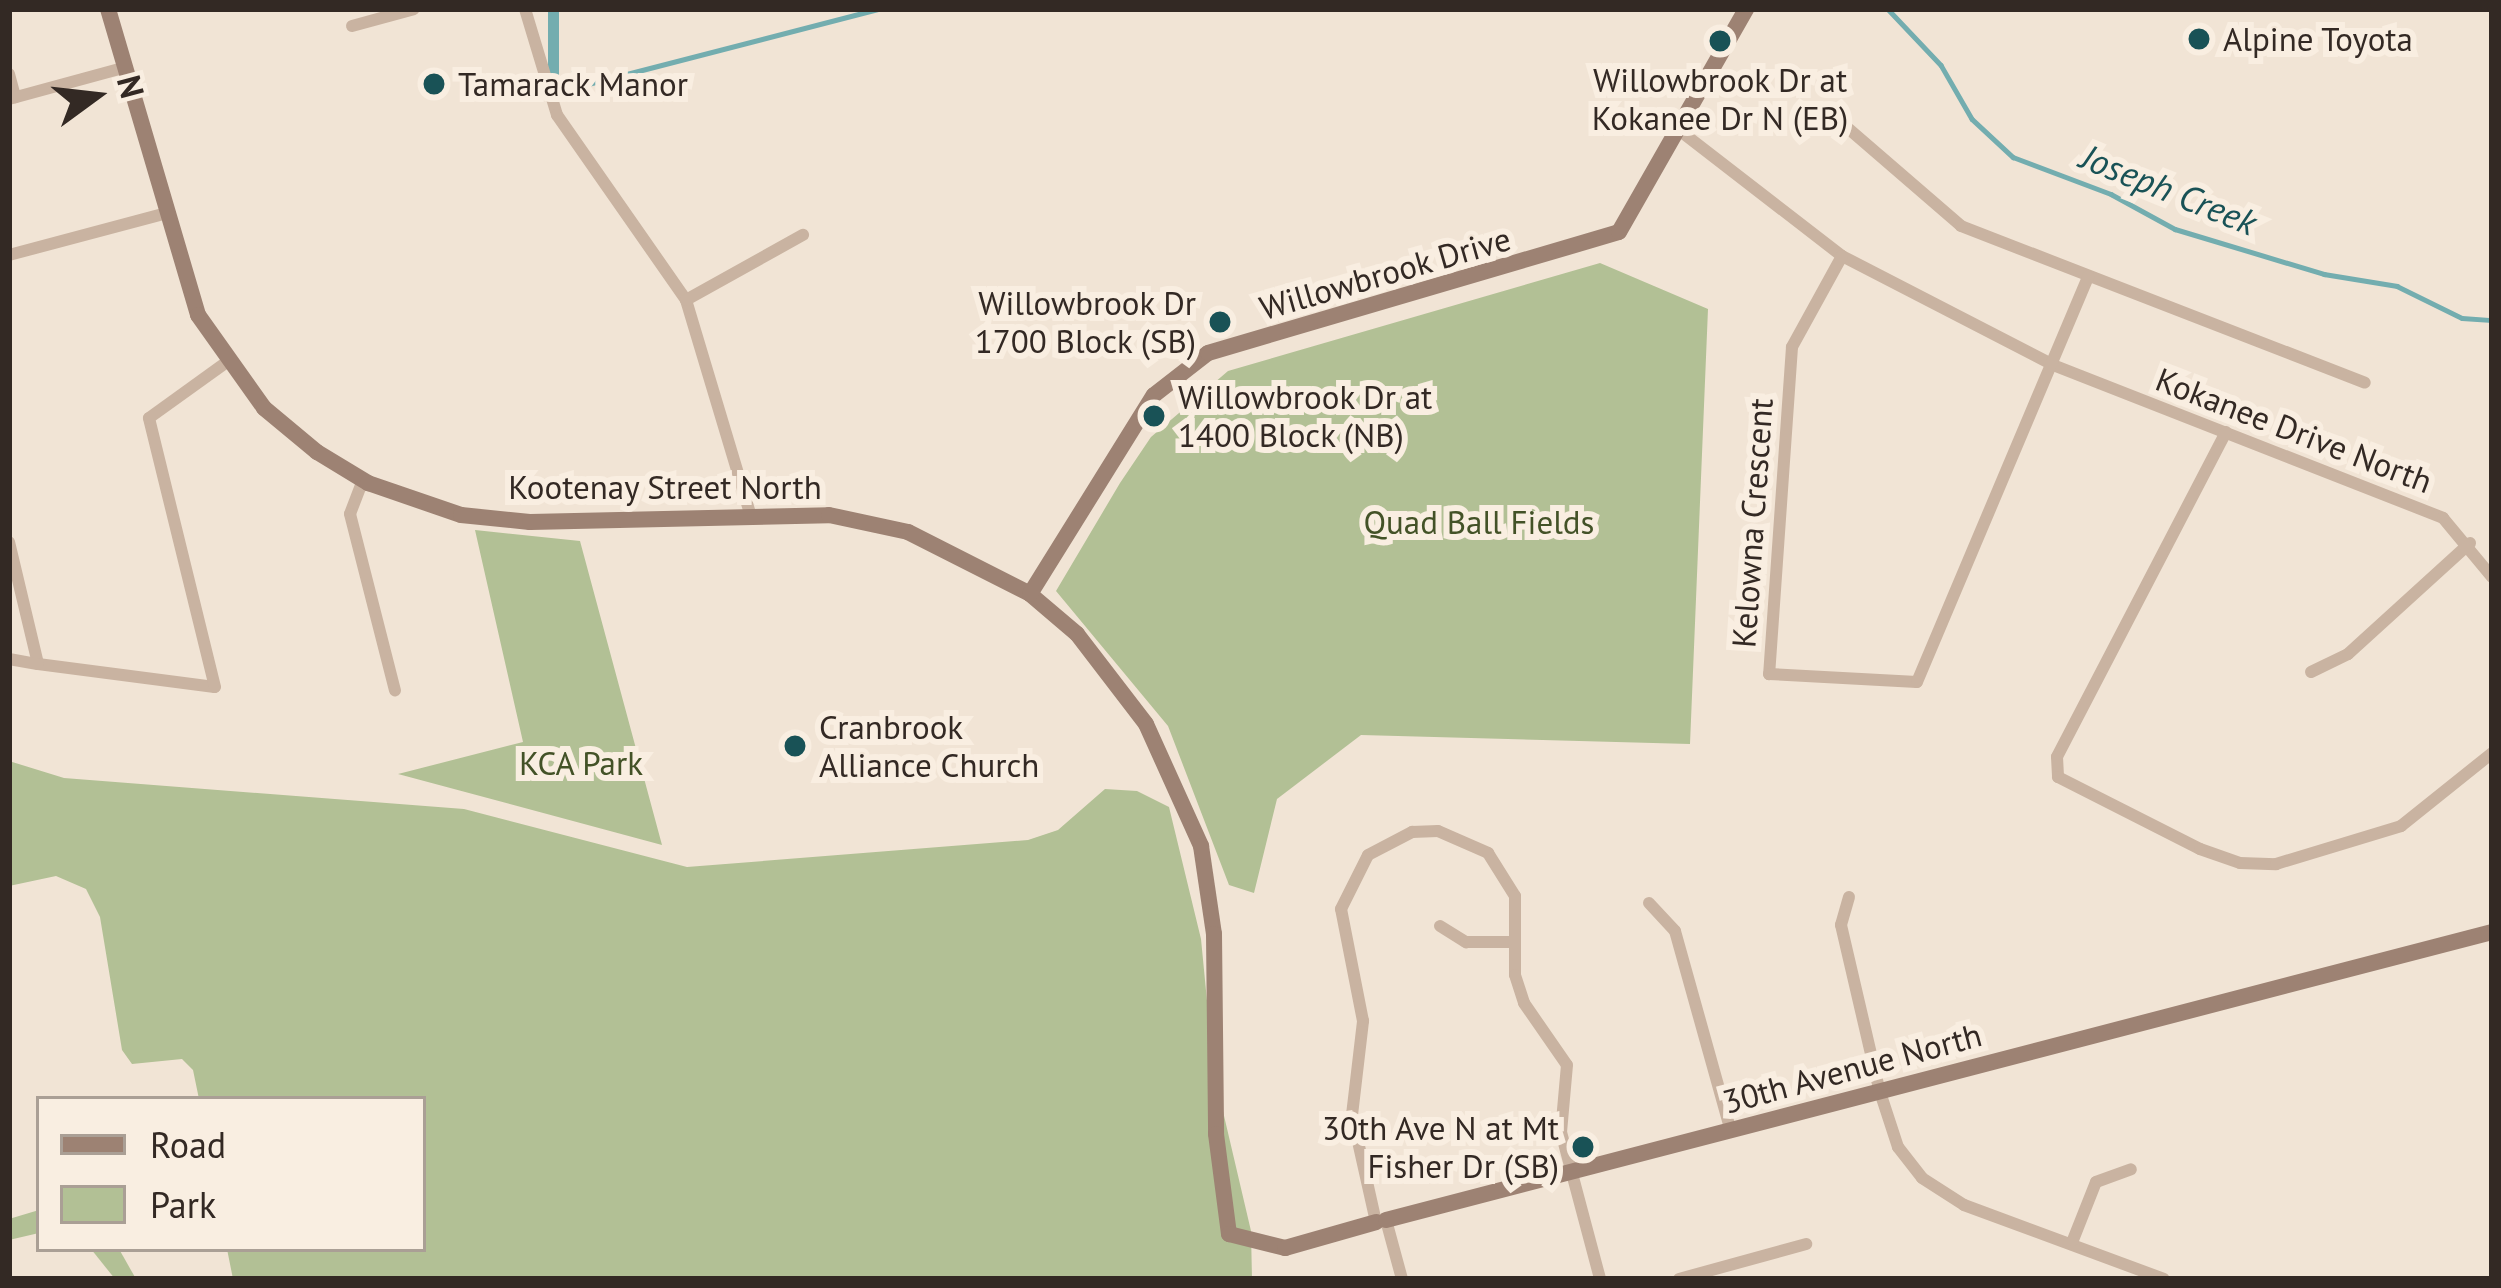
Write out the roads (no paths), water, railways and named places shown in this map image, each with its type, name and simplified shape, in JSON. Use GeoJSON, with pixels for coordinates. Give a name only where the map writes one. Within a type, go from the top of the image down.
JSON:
{"type":"FeatureCollection","features":[{"type":"Feature","properties":{"kind":"street","name":"Kootenay Street North"},"geometry":{"type":"LineString","coordinates":[[107,9],[163,214],[198,315],[264,408],[363,480],[461,515],[530,522],[750,513],[829,515],[908,532],[1030,594],[1077,634],[1146,724],[1201,846],[1214,934],[1216,1134],[1229,1234]]}},
{"type":"Feature","properties":{"kind":"street"},"geometry":{"type":"LineString","coordinates":[[352,26],[414,9]]}},
{"type":"Feature","properties":{"kind":"street"},"geometry":{"type":"LineString","coordinates":[[525,9],[557,115],[686,300],[750,513]]}},
{"type":"Feature","properties":{"kind":"street","name":"Willowbrook Drive"},"geometry":{"type":"LineString","coordinates":[[1030,594],[1154,395],[1208,353],[1594,245],[1619,232],[1746,9]]}},
{"type":"Feature","properties":{"kind":"street"},"geometry":{"type":"LineString","coordinates":[[9,74],[12,98],[123,68]]}},
{"type":"Feature","properties":{"kind":"street","name":"Kokanee Drive North"},"geometry":{"type":"LineString","coordinates":[[1828,111],[1961,226],[2365,383]]}},
{"type":"Feature","properties":{"kind":"street","name":"Kokanee Drive North"},"geometry":{"type":"LineString","coordinates":[[1679,130],[1842,256],[2053,365],[2443,518],[2470,543],[2492,577]]}},
{"type":"Feature","properties":{"kind":"street"},"geometry":{"type":"LineString","coordinates":[[9,254],[163,214]]}},
{"type":"Feature","properties":{"kind":"street"},"geometry":{"type":"LineString","coordinates":[[686,300],[803,235]]}},
{"type":"Feature","properties":{"kind":"street","name":"Kelowna Crescent"},"geometry":{"type":"LineString","coordinates":[[1842,256],[1792,347],[1768,674],[1917,682],[2053,365]]}},
{"type":"Feature","properties":{"kind":"street"},"geometry":{"type":"LineString","coordinates":[[2053,365],[2088,277]]}},
{"type":"Feature","properties":{"kind":"street"},"geometry":{"type":"LineString","coordinates":[[9,659],[215,688],[149,418],[227,362]]}},
{"type":"Feature","properties":{"kind":"street"},"geometry":{"type":"LineString","coordinates":[[2226,432],[2057,757],[2058,777],[2200,849],[2240,863],[2276,864],[2402,826],[2492,753]]}},
{"type":"Feature","properties":{"kind":"street"},"geometry":{"type":"LineString","coordinates":[[363,480],[350,514],[395,690]]}},
{"type":"Feature","properties":{"kind":"street"},"geometry":{"type":"LineString","coordinates":[[9,542],[38,664]]}},
{"type":"Feature","properties":{"kind":"street"},"geometry":{"type":"LineString","coordinates":[[2311,671],[2348,654],[2470,543]]}},
{"type":"Feature","properties":{"kind":"street"},"geometry":{"type":"LineString","coordinates":[[1402,1279],[1380,1221],[1352,1115],[1363,1021],[1342,910],[1349,881],[1389,840],[1438,831],[1466,838],[1506,875],[1518,921],[1514,942],[1524,1003],[1567,1065],[1561,1132],[1600,1279]]}},
{"type":"Feature","properties":{"kind":"street"},"geometry":{"type":"LineString","coordinates":[[1849,897],[1841,926],[1880,1092],[1898,1147],[1922,1178],[1964,1204],[2073,1240],[2164,1279]]}},
{"type":"Feature","properties":{"kind":"street"},"geometry":{"type":"LineString","coordinates":[[1649,903],[1675,931],[1730,1130]]}},
{"type":"Feature","properties":{"kind":"street"},"geometry":{"type":"LineString","coordinates":[[1440,926],[1466,942],[1514,942]]}},
{"type":"Feature","properties":{"kind":"street","name":"30th Avenue North"},"geometry":{"type":"LineString","coordinates":[[1229,1234],[1286,1248],[2492,932]]}},
{"type":"Feature","properties":{"kind":"street"},"geometry":{"type":"LineString","coordinates":[[2073,1240],[2096,1182],[2131,1169]]}},
{"type":"Feature","properties":{"kind":"street"},"geometry":{"type":"LineString","coordinates":[[1679,1279],[1806,1244]]}},
{"type":"Feature","properties":{"kind":"water"},"geometry":{"type":"Polygon","coordinates":[[[548,9],[559,9],[559,77],[548,77],[548,9]]]}},
{"type":"Feature","properties":{"kind":"waterway","name":"Joseph Creek"},"geometry":{"type":"LineString","coordinates":[[574,71],[588,84],[878,9]]}},
{"type":"Feature","properties":{"kind":"waterway","name":"Joseph Creek"},"geometry":{"type":"LineString","coordinates":[[1888,9],[1941,65],[1972,119],[2013,157],[2111,194],[2175,229],[2324,274],[2397,286],[2462,318],[2492,320]]}},
{"type":"Feature","properties":{"kind":"place","name":"Alpine Toyota"},"geometry":{"type":"Point","coordinates":[2199,39]}},
{"type":"Feature","properties":{"kind":"place","name":"Willowbrook Dr at Kokanee Dr N (EB)"},"geometry":{"type":"Point","coordinates":[1720,41]}},
{"type":"Feature","properties":{"kind":"place","name":"Tamarack Manor"},"geometry":{"type":"Point","coordinates":[434,84]}},
{"type":"Feature","properties":{"kind":"place","name":"Willowbrook Dr 1700 Block (SB)"},"geometry":{"type":"Point","coordinates":[1220,322]}},
{"type":"Feature","properties":{"kind":"place","name":"Willowbrook Dr at 1400 Block (NB)"},"geometry":{"type":"Point","coordinates":[1154,416]}},
{"type":"Feature","properties":{"kind":"place","name":"Cranbrook Alliance Church"},"geometry":{"type":"Point","coordinates":[795,746]}},
{"type":"Feature","properties":{"kind":"place","name":"30th Ave N at Mt Fisher Dr (SB)"},"geometry":{"type":"Point","coordinates":[1583,1147]}},
{"type":"Feature","properties":{"kind":"park label","name":"Quad Ball Fields"},"geometry":{"type":"Point","coordinates":[1479,522]}},
{"type":"Feature","properties":{"kind":"park label","name":"KCA Park"},"geometry":{"type":"Point","coordinates":[581,763]}}]}
